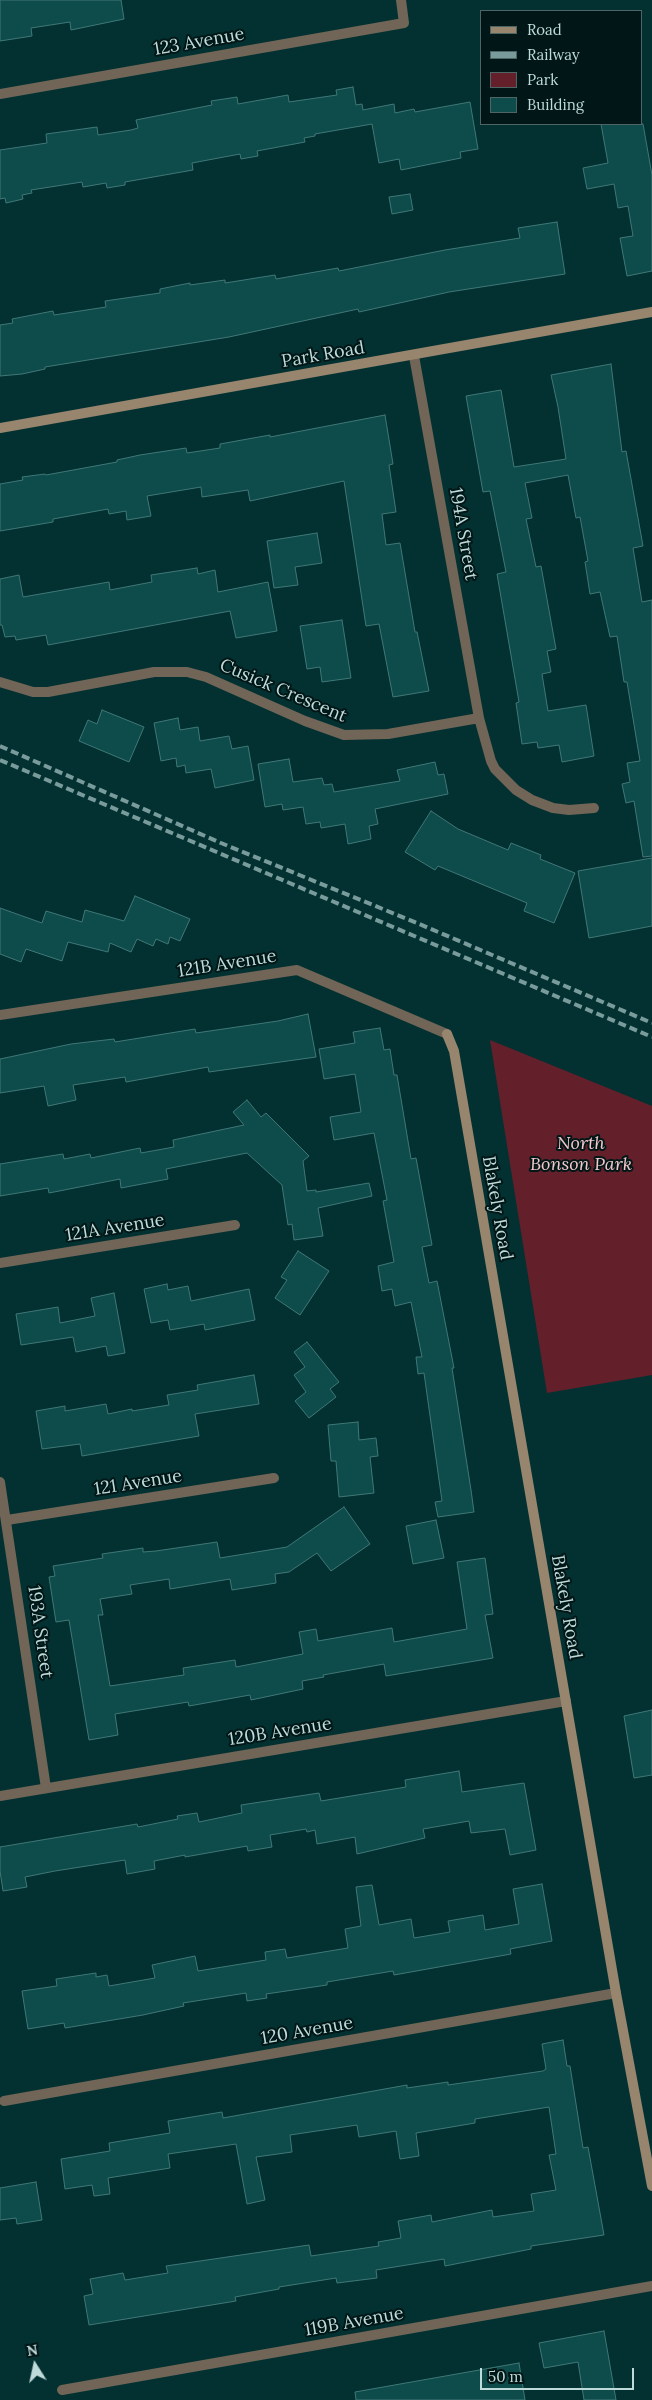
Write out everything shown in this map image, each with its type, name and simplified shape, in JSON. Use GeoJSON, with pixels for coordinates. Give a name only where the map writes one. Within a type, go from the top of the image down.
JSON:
{"type":"FeatureCollection","features":[{"type":"Feature","properties":{"kind":"street","name":"123 Avenue"},"geometry":{"type":"LineString","coordinates":[[0,94],[404,23],[400,0]]}},
{"type":"Feature","properties":{"kind":"street","name":"Park Road"},"geometry":{"type":"LineString","coordinates":[[0,428],[414,356],[652,312]]}},
{"type":"Feature","properties":{"kind":"street","name":"194A Street"},"geometry":{"type":"LineString","coordinates":[[414,356],[479,718]]}},
{"type":"Feature","properties":{"kind":"street","name":"Cusick Crescent"},"geometry":{"type":"LineString","coordinates":[[0,682],[33,692],[48,692],[154,672],[187,672],[206,676],[305,721],[344,736],[388,734],[479,718]]}},
{"type":"Feature","properties":{"kind":"street"},"geometry":{"type":"LineString","coordinates":[[479,718],[491,761],[495,769],[511,786],[532,800],[553,808],[569,810],[594,808]]}},
{"type":"Feature","properties":{"kind":"street","name":"121B Avenue"},"geometry":{"type":"LineString","coordinates":[[0,1015],[297,970],[447,1034]]}},
{"type":"Feature","properties":{"kind":"street","name":"Blakely Road"},"geometry":{"type":"LineString","coordinates":[[447,1034],[454,1051],[616,1993],[652,2186]]}},
{"type":"Feature","properties":{"kind":"street","name":"121A Avenue"},"geometry":{"type":"LineString","coordinates":[[0,1263],[235,1225]]}},
{"type":"Feature","properties":{"kind":"street","name":"121 Avenue"},"geometry":{"type":"LineString","coordinates":[[7,1520],[274,1478]]}},
{"type":"Feature","properties":{"kind":"street","name":"193A Street"},"geometry":{"type":"LineString","coordinates":[[0,1482],[46,1788]]}},
{"type":"Feature","properties":{"kind":"street","name":"120B Avenue"},"geometry":{"type":"LineString","coordinates":[[0,1796],[566,1702]]}},
{"type":"Feature","properties":{"kind":"street","name":"120 Avenue"},"geometry":{"type":"LineString","coordinates":[[4,2101],[616,1993]]}},
{"type":"Feature","properties":{"kind":"street","name":"119B Avenue"},"geometry":{"type":"LineString","coordinates":[[62,2390],[652,2286]]}},
{"type":"Feature","properties":{"kind":"green space","name":"North Bonson Park"},"geometry":{"type":"Polygon","coordinates":[[[490,1040],[652,1106],[652,1375],[547,1393],[490,1040]]]}},
{"type":"Feature","properties":{"kind":"building"},"geometry":{"type":"Polygon","coordinates":[[[0,0],[121,0],[124,19],[71,30],[70,22],[31,28],[32,36],[0,41],[0,0]]]}},
{"type":"Feature","properties":{"kind":"building"},"geometry":{"type":"Polygon","coordinates":[[[353,87],[356,105],[362,104],[363,110],[394,104],[395,113],[414,109],[415,112],[470,102],[478,149],[460,152],[461,158],[401,170],[399,159],[379,163],[372,124],[315,134],[315,136],[304,138],[305,142],[257,151],[258,156],[241,159],[240,154],[192,163],[193,170],[125,182],[125,185],[107,188],[106,183],[83,187],[82,182],[31,190],[32,193],[22,195],[23,199],[6,203],[5,198],[0,199],[0,150],[47,143],[46,134],[97,127],[98,135],[131,130],[138,128],[136,120],[212,105],[211,101],[237,97],[238,104],[288,95],[289,102],[337,95],[336,90],[353,87]]]}},
{"type":"Feature","properties":{"kind":"building"},"geometry":{"type":"Polygon","coordinates":[[[643,124],[652,175],[652,271],[627,276],[620,238],[633,236],[628,206],[618,208],[614,184],[587,189],[583,168],[608,163],[601,125],[643,124]]]}},
{"type":"Feature","properties":{"kind":"building"},"geometry":{"type":"Polygon","coordinates":[[[410,194],[413,210],[392,214],[389,197],[410,194]]]}},
{"type":"Feature","properties":{"kind":"building"},"geometry":{"type":"Polygon","coordinates":[[[557,222],[565,274],[449,292],[359,312],[358,309],[229,337],[45,367],[45,369],[22,374],[0,376],[0,325],[13,323],[12,319],[53,311],[54,315],[106,307],[105,301],[160,293],[160,289],[190,283],[190,285],[225,280],[225,283],[275,275],[276,279],[338,268],[339,271],[445,250],[520,238],[518,228],[557,222]]]}},
{"type":"Feature","properties":{"kind":"building"},"geometry":{"type":"Polygon","coordinates":[[[611,364],[622,452],[626,451],[643,546],[633,548],[642,602],[652,600],[652,856],[643,857],[634,801],[626,803],[622,784],[630,782],[627,763],[640,761],[627,682],[624,682],[617,636],[610,637],[600,592],[590,594],[585,562],[588,561],[580,517],[576,518],[568,475],[525,483],[532,518],[526,519],[536,567],[541,566],[556,649],[547,651],[551,672],[542,674],[548,711],[586,705],[594,756],[562,762],[559,745],[538,748],[537,742],[522,744],[516,703],[519,702],[497,574],[506,572],[490,491],[483,492],[466,396],[501,390],[514,467],[566,459],[551,375],[611,364]]]}},
{"type":"Feature","properties":{"kind":"building"},"geometry":{"type":"Polygon","coordinates":[[[385,415],[393,464],[389,465],[396,512],[382,514],[386,545],[400,543],[415,632],[417,632],[429,691],[393,697],[379,624],[366,626],[344,481],[250,501],[248,490],[202,497],[201,487],[147,496],[151,516],[127,520],[126,511],[109,514],[108,509],[53,519],[53,522],[0,531],[0,484],[23,480],[22,477],[46,475],[117,462],[117,460],[140,455],[186,448],[187,453],[220,448],[220,444],[270,435],[270,437],[385,415]]]}},
{"type":"Feature","properties":{"kind":"building"},"geometry":{"type":"Polygon","coordinates":[[[317,533],[322,563],[295,567],[298,585],[274,588],[267,541],[317,533]]]}},
{"type":"Feature","properties":{"kind":"building"},"geometry":{"type":"Polygon","coordinates":[[[197,568],[198,574],[215,570],[218,592],[268,582],[277,631],[236,638],[230,611],[48,645],[46,635],[16,640],[15,636],[5,637],[2,625],[0,625],[0,579],[19,575],[23,597],[109,582],[110,590],[152,582],[151,575],[197,568]]]}},
{"type":"Feature","properties":{"kind":"building"},"geometry":{"type":"Polygon","coordinates":[[[342,620],[351,678],[322,682],[320,667],[307,669],[300,626],[342,620]]]}},
{"type":"Feature","properties":{"kind":"building"},"geometry":{"type":"Polygon","coordinates":[[[102,710],[144,727],[129,762],[79,741],[88,720],[97,724],[102,710]]]}},
{"type":"Feature","properties":{"kind":"building"},"geometry":{"type":"Polygon","coordinates":[[[178,718],[180,730],[198,727],[200,741],[229,736],[232,749],[248,746],[254,780],[215,788],[211,769],[186,773],[185,765],[177,767],[176,758],[161,761],[154,723],[178,718]]]}},
{"type":"Feature","properties":{"kind":"building"},"geometry":{"type":"Polygon","coordinates":[[[289,759],[293,782],[322,778],[324,785],[332,784],[334,792],[400,781],[397,770],[435,762],[438,775],[444,774],[448,794],[375,809],[378,824],[369,826],[371,839],[348,844],[345,824],[321,828],[320,822],[306,824],[303,807],[283,810],[282,804],[265,807],[258,764],[289,759]]]}},
{"type":"Feature","properties":{"kind":"building"},"geometry":{"type":"Polygon","coordinates":[[[431,811],[458,829],[508,850],[511,843],[541,855],[540,859],[575,873],[554,923],[524,911],[527,903],[438,866],[435,870],[405,852],[431,811]]]}},
{"type":"Feature","properties":{"kind":"building"},"geometry":{"type":"Polygon","coordinates":[[[652,858],[652,926],[589,938],[578,871],[652,858]]]}},
{"type":"Feature","properties":{"kind":"building"},"geometry":{"type":"Polygon","coordinates":[[[135,896],[190,919],[180,941],[170,937],[168,944],[156,939],[153,946],[137,939],[131,952],[110,943],[108,952],[68,942],[62,961],[26,949],[21,962],[0,954],[0,908],[42,923],[46,911],[82,922],[85,910],[124,921],[135,896]]]}},
{"type":"Feature","properties":{"kind":"building"},"geometry":{"type":"Polygon","coordinates":[[[308,1014],[316,1057],[209,1072],[208,1067],[126,1082],[125,1077],[73,1085],[76,1100],[48,1106],[44,1086],[0,1093],[0,1059],[71,1044],[114,1039],[115,1042],[195,1029],[196,1033],[278,1021],[308,1014]]]}},
{"type":"Feature","properties":{"kind":"building"},"geometry":{"type":"Polygon","coordinates":[[[380,1028],[384,1050],[390,1049],[394,1075],[397,1075],[411,1159],[416,1158],[432,1245],[422,1247],[429,1283],[437,1281],[454,1368],[452,1368],[474,1512],[438,1517],[435,1502],[442,1501],[424,1373],[418,1374],[416,1357],[422,1357],[411,1302],[395,1306],[392,1289],[382,1291],[378,1266],[394,1262],[383,1201],[387,1200],[374,1133],[334,1140],[330,1117],[361,1112],[355,1074],[324,1079],[319,1049],[355,1043],[353,1032],[380,1028]]]}},
{"type":"Feature","properties":{"kind":"building"},"geometry":{"type":"Polygon","coordinates":[[[247,1100],[261,1117],[266,1113],[309,1156],[303,1161],[307,1191],[316,1190],[316,1192],[369,1183],[372,1196],[318,1208],[323,1236],[294,1240],[292,1224],[288,1225],[282,1185],[247,1153],[166,1169],[168,1179],[121,1188],[120,1179],[49,1193],[48,1188],[0,1196],[0,1164],[63,1154],[64,1159],[90,1154],[91,1158],[140,1148],[141,1153],[174,1147],[173,1140],[244,1125],[233,1112],[247,1100]]]}},
{"type":"Feature","properties":{"kind":"building"},"geometry":{"type":"Polygon","coordinates":[[[298,1251],[329,1271],[300,1315],[275,1298],[287,1280],[281,1277],[298,1251]]]}},
{"type":"Feature","properties":{"kind":"building"},"geometry":{"type":"Polygon","coordinates":[[[167,1284],[168,1290],[188,1286],[191,1301],[249,1289],[255,1320],[205,1330],[204,1324],[170,1330],[168,1320],[151,1323],[144,1289],[167,1284]]]}},
{"type":"Feature","properties":{"kind":"building"},"geometry":{"type":"Polygon","coordinates":[[[114,1293],[125,1353],[108,1356],[106,1346],[76,1352],[73,1337],[21,1345],[16,1314],[58,1307],[60,1323],[95,1316],[91,1298],[114,1293]]]}},
{"type":"Feature","properties":{"kind":"building"},"geometry":{"type":"Polygon","coordinates":[[[307,1342],[339,1382],[330,1389],[336,1397],[309,1418],[295,1401],[306,1392],[294,1375],[305,1367],[294,1352],[307,1342]]]}},
{"type":"Feature","properties":{"kind":"building"},"geometry":{"type":"Polygon","coordinates":[[[254,1375],[259,1404],[195,1414],[199,1436],[82,1456],[80,1444],[42,1449],[36,1411],[65,1406],[65,1411],[106,1404],[108,1414],[169,1405],[167,1395],[198,1390],[197,1385],[254,1375]]]}},
{"type":"Feature","properties":{"kind":"building"},"geometry":{"type":"Polygon","coordinates":[[[358,1422],[359,1440],[376,1438],[378,1456],[370,1457],[374,1493],[339,1497],[336,1461],[331,1461],[328,1425],[358,1422]]]}},
{"type":"Feature","properties":{"kind":"building"},"geometry":{"type":"Polygon","coordinates":[[[344,1507],[370,1544],[331,1571],[317,1553],[289,1572],[275,1574],[276,1583],[232,1590],[230,1579],[170,1589],[169,1579],[130,1585],[132,1594],[100,1599],[103,1615],[98,1615],[110,1686],[184,1675],[183,1668],[235,1660],[236,1667],[303,1654],[299,1632],[316,1629],[318,1641],[392,1628],[394,1642],[467,1629],[457,1562],[485,1558],[493,1614],[485,1615],[493,1658],[386,1676],[384,1664],[323,1675],[324,1677],[302,1681],[303,1689],[251,1700],[250,1695],[189,1706],[188,1702],[115,1714],[118,1735],[89,1740],[69,1620],[56,1622],[49,1577],[55,1576],[53,1566],[103,1558],[102,1554],[143,1548],[143,1552],[156,1551],[217,1542],[220,1558],[287,1547],[344,1507]]]}},
{"type":"Feature","properties":{"kind":"building"},"geometry":{"type":"Polygon","coordinates":[[[436,1520],[444,1558],[413,1564],[406,1526],[436,1520]]]}},
{"type":"Feature","properties":{"kind":"building"},"geometry":{"type":"Polygon","coordinates":[[[652,1710],[652,1775],[634,1778],[624,1716],[652,1710]]]}},
{"type":"Feature","properties":{"kind":"building"},"geometry":{"type":"Polygon","coordinates":[[[459,1771],[462,1792],[524,1783],[536,1850],[510,1855],[505,1829],[471,1833],[469,1821],[423,1829],[425,1838],[357,1854],[355,1837],[317,1844],[315,1830],[307,1832],[306,1829],[270,1835],[272,1847],[248,1851],[247,1846],[185,1857],[185,1855],[154,1861],[155,1869],[127,1874],[125,1860],[55,1871],[25,1877],[27,1887],[3,1891],[0,1871],[0,1847],[137,1824],[138,1827],[178,1819],[177,1816],[197,1813],[199,1822],[242,1813],[241,1805],[319,1793],[321,1801],[406,1787],[405,1780],[459,1771]]]}},
{"type":"Feature","properties":{"kind":"building"},"geometry":{"type":"Polygon","coordinates":[[[542,1884],[552,1941],[510,1949],[511,1954],[394,1975],[393,1971],[327,1982],[327,1985],[266,1994],[267,1998],[247,2001],[246,1993],[183,2003],[184,2006],[143,2015],[65,2028],[64,2023],[28,2029],[22,1991],[57,1986],[56,1979],[96,1973],[96,1977],[107,1975],[109,1986],[155,1978],[152,1965],[195,1956],[198,1971],[266,1960],[265,1952],[285,1949],[287,1958],[348,1948],[345,1929],[361,1926],[356,1887],[372,1885],[379,1925],[411,1919],[414,1938],[450,1932],[448,1921],[483,1915],[485,1930],[519,1924],[513,1889],[542,1884]]]}},
{"type":"Feature","properties":{"kind":"building"},"geometry":{"type":"Polygon","coordinates":[[[563,2040],[567,2066],[570,2066],[583,2148],[588,2147],[604,2235],[531,2246],[531,2249],[445,2266],[444,2259],[376,2270],[377,2278],[337,2283],[336,2278],[279,2287],[279,2289],[235,2297],[236,2301],[89,2325],[84,2296],[93,2294],[90,2279],[123,2273],[125,2280],[168,2273],[166,2266],[309,2245],[311,2256],[379,2246],[378,2242],[401,2238],[398,2221],[431,2215],[432,2222],[492,2210],[493,2217],[534,2211],[531,2194],[556,2190],[549,2155],[556,2154],[549,2107],[475,2119],[475,2123],[416,2133],[419,2156],[400,2159],[396,2131],[359,2137],[357,2125],[290,2135],[292,2152],[256,2157],[265,2200],[247,2204],[236,2144],[168,2154],[170,2168],[108,2178],[110,2194],[94,2196],[92,2185],[65,2189],[61,2159],[110,2151],[109,2143],[170,2133],[168,2121],[222,2112],[223,2118],[407,2085],[407,2088],[448,2082],[448,2085],[543,2071],[546,2069],[542,2044],[563,2040]]]}},
{"type":"Feature","properties":{"kind":"building"},"geometry":{"type":"Polygon","coordinates":[[[36,2182],[42,2220],[17,2224],[16,2218],[0,2220],[0,2188],[36,2182]]]}},
{"type":"Feature","properties":{"kind":"building"},"geometry":{"type":"Polygon","coordinates":[[[604,2331],[616,2400],[584,2400],[578,2362],[544,2368],[539,2343],[604,2331]]]}},
{"type":"Feature","properties":{"kind":"building"},"geometry":{"type":"Polygon","coordinates":[[[519,2363],[525,2400],[356,2400],[355,2392],[519,2363]]]}},
{"type":"Feature","properties":{"kind":"railway"},"geometry":{"type":"LineString","coordinates":[[0,746],[221,843],[417,923],[652,1023]]}},
{"type":"Feature","properties":{"kind":"railway"},"geometry":{"type":"LineString","coordinates":[[0,760],[652,1037]]}}]}
